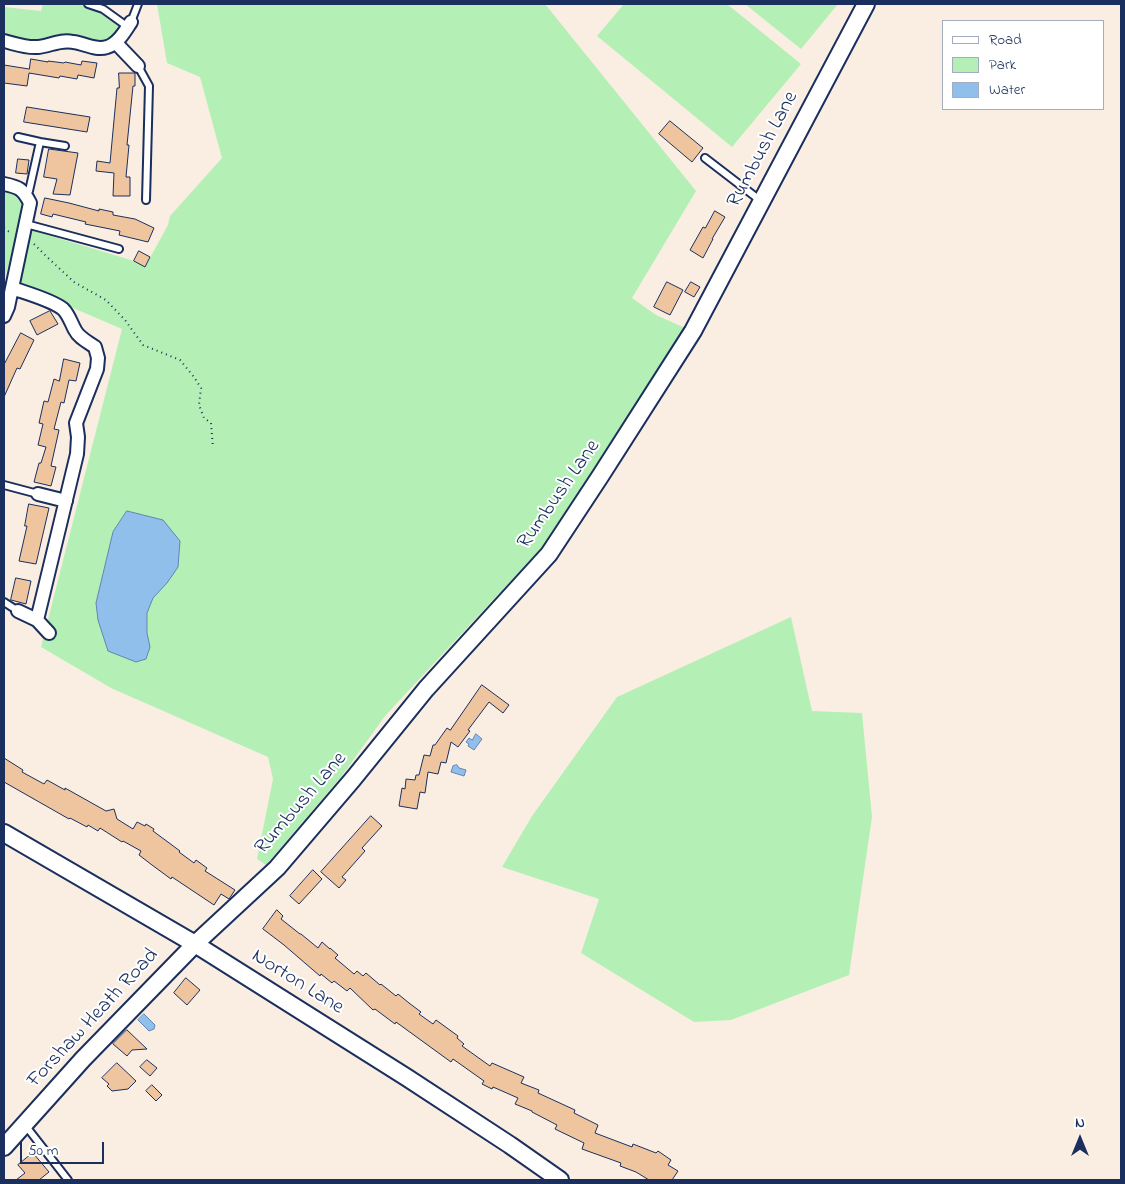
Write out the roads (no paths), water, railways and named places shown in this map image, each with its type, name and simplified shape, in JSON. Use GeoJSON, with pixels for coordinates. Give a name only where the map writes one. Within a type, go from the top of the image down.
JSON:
{"type":"FeatureCollection","features":[{"type":"Feature","properties":{"kind":"street","name":"Rumbush Lane"},"geometry":{"type":"LineString","coordinates":[[195,944],[277,868],[426,689],[549,554],[692,331],[866,4]]}},
{"type":"Feature","properties":{"kind":"street"},"geometry":{"type":"LineString","coordinates":[[4,41],[21,47],[39,47],[56,42],[72,41],[98,48],[107,48],[116,43],[130,24]]}},
{"type":"Feature","properties":{"kind":"street"},"geometry":{"type":"LineString","coordinates":[[116,43],[138,66]]}},
{"type":"Feature","properties":{"kind":"street"},"geometry":{"type":"LineString","coordinates":[[4,184],[14,186],[25,192],[30,203],[23,240],[8,286],[8,307],[4,316]]}},
{"type":"Feature","properties":{"kind":"street"},"geometry":{"type":"LineString","coordinates":[[8,286],[52,302],[63,310],[72,321],[75,331],[82,339],[95,347],[98,358],[97,370],[76,423],[78,437],[77,454],[37,620]]}},
{"type":"Feature","properties":{"kind":"street"},"geometry":{"type":"LineString","coordinates":[[38,494],[66,501]]}},
{"type":"Feature","properties":{"kind":"street"},"geometry":{"type":"LineString","coordinates":[[18,611],[37,620],[49,633]]}},
{"type":"Feature","properties":{"kind":"street","name":"Norton Lane"},"geometry":{"type":"LineString","coordinates":[[4,833],[195,944],[414,1082],[560,1180]]}},
{"type":"Feature","properties":{"kind":"street","name":"Forshaw Heath Road"},"geometry":{"type":"LineString","coordinates":[[4,1147],[83,1059],[195,944]]}},
{"type":"Feature","properties":{"kind":"lane"},"geometry":{"type":"LineString","coordinates":[[88,4],[103,9],[130,24],[138,4]]}},
{"type":"Feature","properties":{"kind":"lane"},"geometry":{"type":"LineString","coordinates":[[138,66],[150,86],[146,200]]}},
{"type":"Feature","properties":{"kind":"lane"},"geometry":{"type":"LineString","coordinates":[[18,136],[65,146]]}},
{"type":"Feature","properties":{"kind":"lane"},"geometry":{"type":"LineString","coordinates":[[25,192],[29,190],[40,142]]}},
{"type":"Feature","properties":{"kind":"lane"},"geometry":{"type":"LineString","coordinates":[[706,158],[761,201]]}},
{"type":"Feature","properties":{"kind":"lane"},"geometry":{"type":"LineString","coordinates":[[26,224],[119,249]]}},
{"type":"Feature","properties":{"kind":"lane"},"geometry":{"type":"LineString","coordinates":[[4,485],[38,494]]}},
{"type":"Feature","properties":{"kind":"lane"},"geometry":{"type":"LineString","coordinates":[[4,602],[18,611]]}},
{"type":"Feature","properties":{"kind":"lane"},"geometry":{"type":"LineString","coordinates":[[25,1124],[68,1180]]}},
{"type":"Feature","properties":{"kind":"water"},"geometry":{"type":"Polygon","coordinates":[[[127,511],[163,520],[180,541],[178,567],[153,598],[147,613],[147,633],[150,647],[146,659],[136,662],[108,651],[98,620],[96,603],[113,532],[127,511]]]}},
{"type":"Feature","properties":{"kind":"water"},"geometry":{"type":"Polygon","coordinates":[[[476,734],[482,739],[474,750],[466,742],[469,738],[472,740],[476,734]]]}},
{"type":"Feature","properties":{"kind":"water"},"geometry":{"type":"Polygon","coordinates":[[[457,765],[459,768],[466,770],[464,776],[451,772],[453,766],[457,765]]]}},
{"type":"Feature","properties":{"kind":"water"},"geometry":{"type":"Polygon","coordinates":[[[144,1014],[155,1025],[154,1029],[149,1031],[138,1020],[144,1014]]]}}]}
